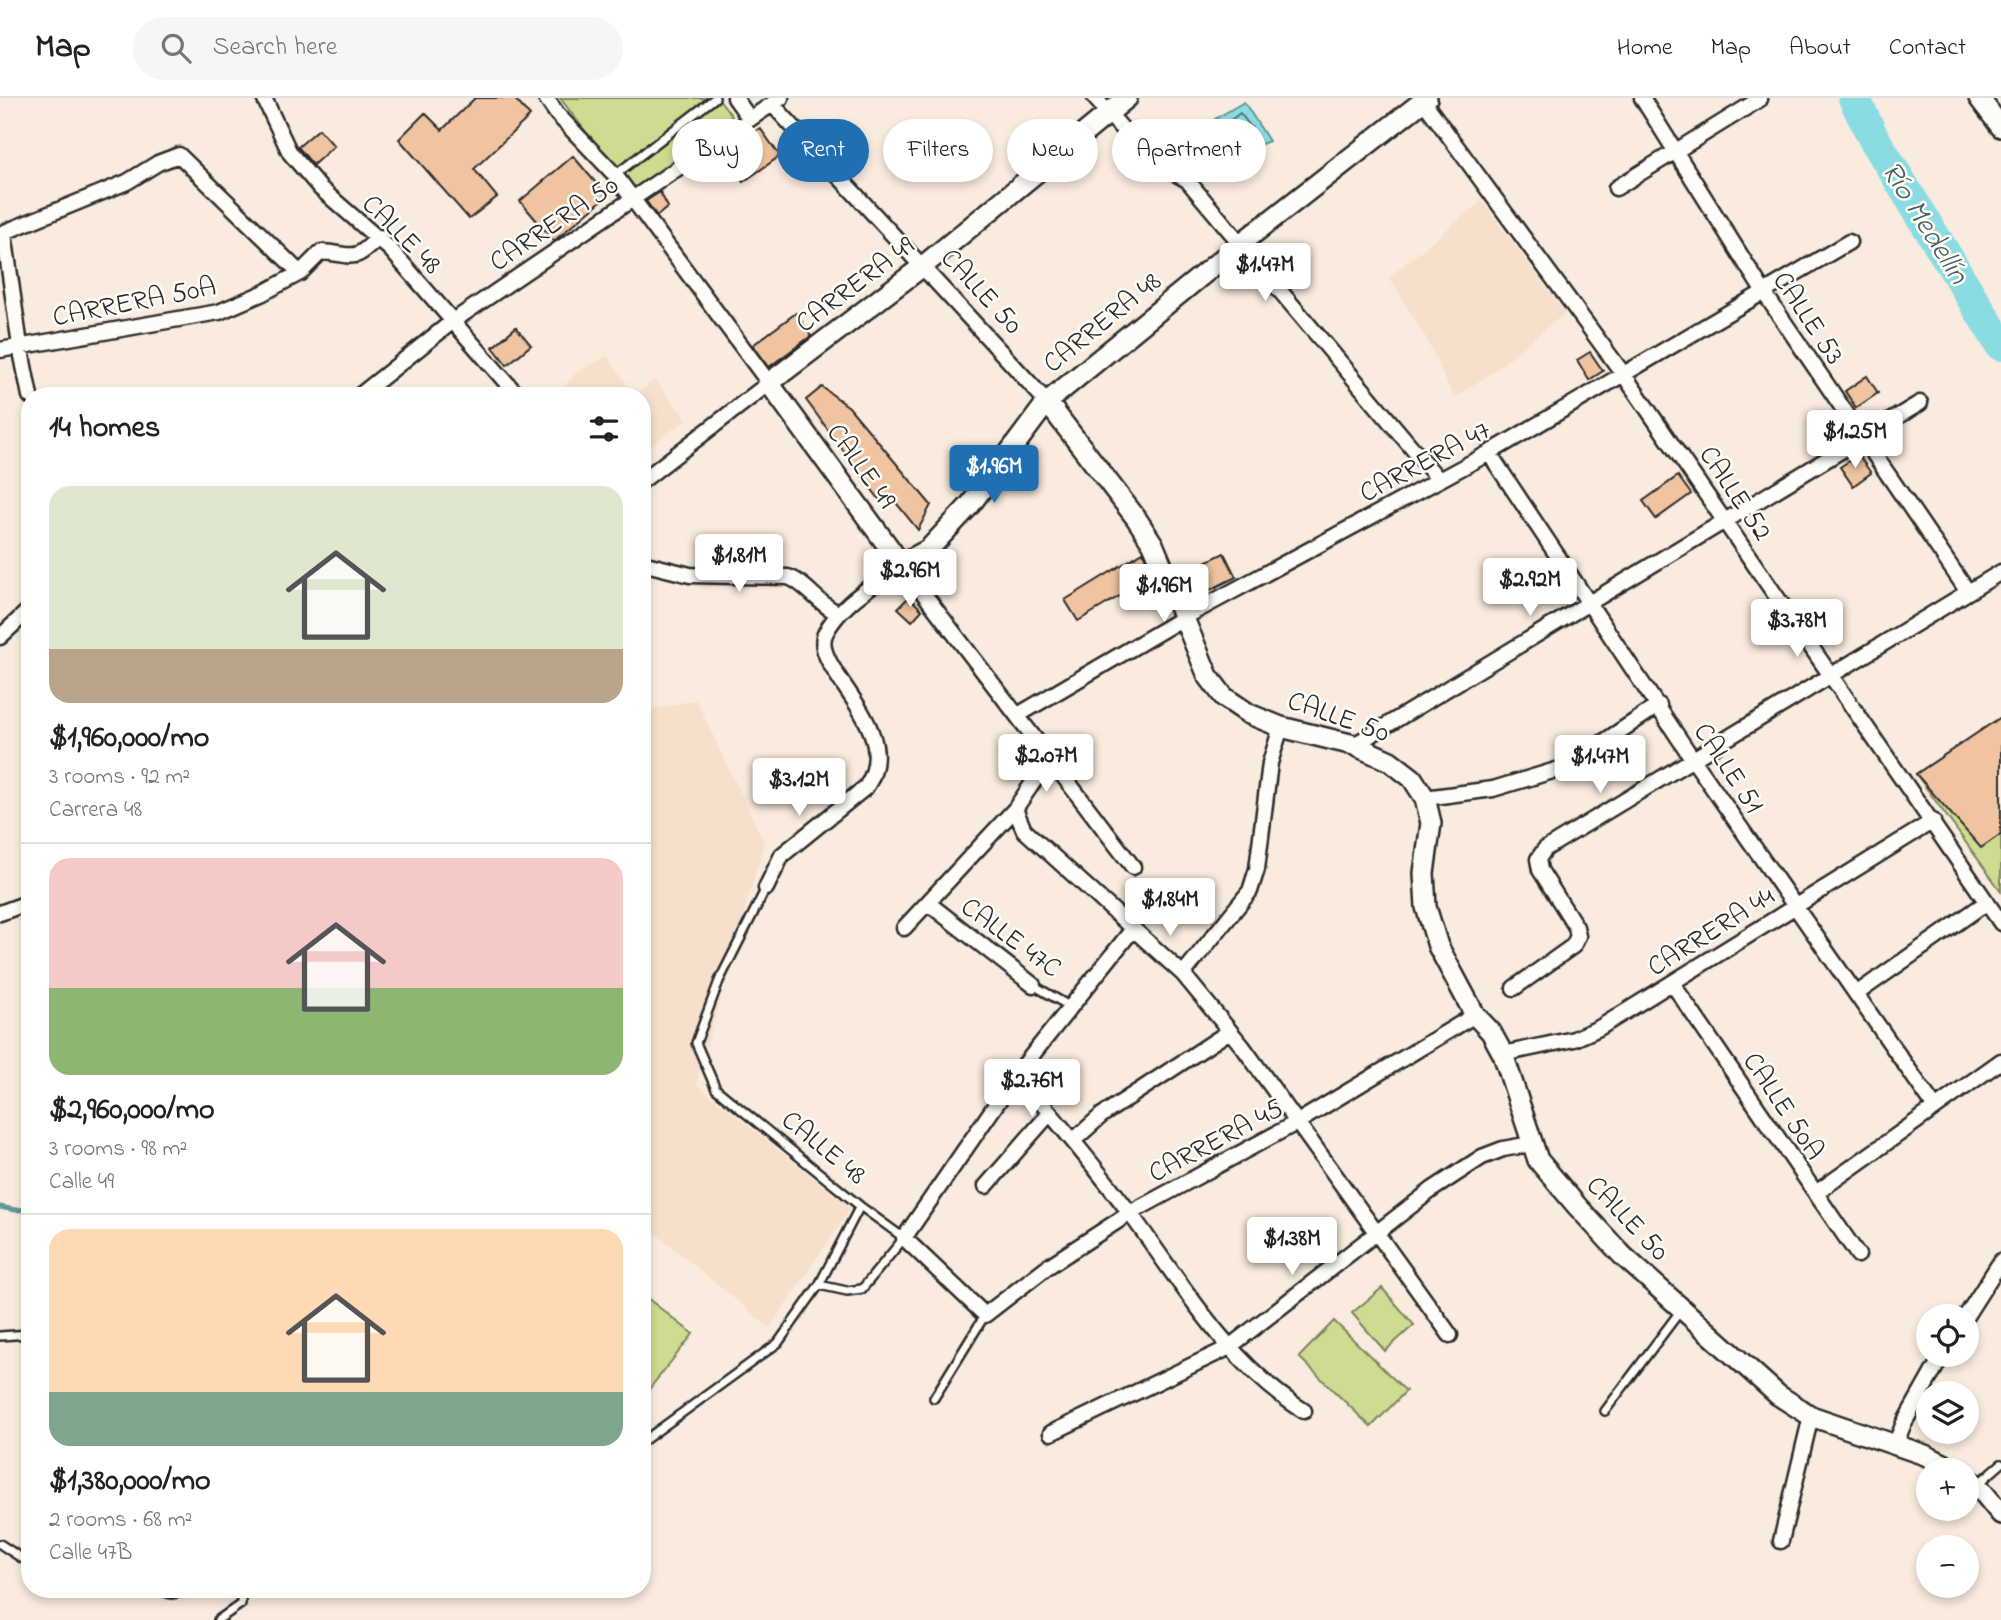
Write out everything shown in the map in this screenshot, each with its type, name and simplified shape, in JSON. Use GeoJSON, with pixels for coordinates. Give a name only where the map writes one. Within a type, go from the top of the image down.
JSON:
{"type":"FeatureCollection","features":[{"type":"Feature","properties":{"kind":"street","name":"CALLE 48"},"geometry":{"type":"LineString","coordinates":[[264,98],[290,153],[320,188],[379,237],[511,387]]}},
{"type":"Feature","properties":{"kind":"street"},"geometry":{"type":"LineString","coordinates":[[540,98],[630,200]]}},
{"type":"Feature","properties":{"kind":"street","name":"CALLE 49"},"geometry":{"type":"LineString","coordinates":[[546,98],[557,114],[615,175],[630,200],[769,383],[901,564],[1133,867]]}},
{"type":"Feature","properties":{"kind":"street"},"geometry":{"type":"LineString","coordinates":[[735,98],[750,119]]}},
{"type":"Feature","properties":{"kind":"street"},"geometry":{"type":"LineString","coordinates":[[1095,98],[1148,158],[1186,180],[1438,480]]}},
{"type":"Feature","properties":{"kind":"street","name":"CARRERA 49"},"geometry":{"type":"LineString","coordinates":[[651,474],[923,266],[1127,98]]}},
{"type":"Feature","properties":{"kind":"street","name":"CALLE 53"},"geometry":{"type":"LineString","coordinates":[[1642,98],[1763,291],[1968,592]]}},
{"type":"Feature","properties":{"kind":"street"},"geometry":{"type":"LineString","coordinates":[[1979,98],[2001,127]]}},
{"type":"Feature","properties":{"kind":"street","name":"CARRERA 48"},"geometry":{"type":"LineString","coordinates":[[839,614],[901,564],[928,550],[970,505],[1047,402],[1423,99]]}},
{"type":"Feature","properties":{"kind":"street","name":"CALLE 52"},"geometry":{"type":"LineString","coordinates":[[1423,99],[1624,375],[2001,923]]}},
{"type":"Feature","properties":{"kind":"street"},"geometry":{"type":"LineString","coordinates":[[1616,188],[1760,99]]}},
{"type":"Feature","properties":{"kind":"street","name":"CARRERA 50"},"geometry":{"type":"LineString","coordinates":[[750,119],[777,101]]}},
{"type":"Feature","properties":{"kind":"street","name":"CALLE 50"},"geometry":{"type":"LineString","coordinates":[[777,101],[1047,402],[1136,518],[1153,544],[1208,676],[1224,697],[1249,713],[1281,727],[1354,745],[1390,761],[1412,778],[1425,798],[1431,823],[1424,873],[1426,907],[1438,946],[1475,1015],[1491,1032],[1503,1054],[1538,1160],[1577,1206],[1682,1310],[1778,1395],[1811,1416],[1927,1458]]}},
{"type":"Feature","properties":{"kind":"street"},"geometry":{"type":"LineString","coordinates":[[28,387],[2,233],[127,182],[158,163],[179,155],[300,273]]}},
{"type":"Feature","properties":{"kind":"street","name":"CARRERA 50"},"geometry":{"type":"LineString","coordinates":[[370,387],[453,321],[672,172]]}},
{"type":"Feature","properties":{"kind":"street","name":"CARRERA 50A"},"geometry":{"type":"LineString","coordinates":[[0,350],[219,312],[300,273],[321,253],[348,257],[362,254],[379,237]]}},
{"type":"Feature","properties":{"kind":"street","name":"CARRERA 47"},"geometry":{"type":"LineString","coordinates":[[1018,715],[1183,618],[1489,453],[1849,242]]}},
{"type":"Feature","properties":{"kind":"street"},"geometry":{"type":"LineString","coordinates":[[1354,745],[1920,403]]}},
{"type":"Feature","properties":{"kind":"street","name":"CALLE 51"},"geometry":{"type":"LineString","coordinates":[[1489,453],[1692,758],[1934,1107]]}},
{"type":"Feature","properties":{"kind":"street"},"geometry":{"type":"LineString","coordinates":[[651,565],[690,575],[788,577],[796,580],[822,606],[839,614],[824,635],[824,655],[872,730],[876,758],[874,774],[866,787],[782,855],[766,888]]}},
{"type":"Feature","properties":{"kind":"street"},"geometry":{"type":"LineString","coordinates":[[1514,988],[1573,946],[1578,936],[1540,870],[1538,859],[1545,849],[2001,572]]}},
{"type":"Feature","properties":{"kind":"street"},"geometry":{"type":"LineString","coordinates":[[0,637],[21,617]]}},
{"type":"Feature","properties":{"kind":"street"},"geometry":{"type":"LineString","coordinates":[[1425,798],[1493,789],[1566,767],[1659,705]]}},
{"type":"Feature","properties":{"kind":"street"},"geometry":{"type":"LineString","coordinates":[[1183,974],[1250,891],[1257,869],[1270,763],[1281,727]]}},
{"type":"Feature","properties":{"kind":"street"},"geometry":{"type":"LineString","coordinates":[[904,929],[1015,809],[1049,759]]}},
{"type":"Feature","properties":{"kind":"street"},"geometry":{"type":"LineString","coordinates":[[1015,809],[1024,830],[1183,974],[1230,1031],[1450,1335]]}},
{"type":"Feature","properties":{"kind":"street","name":"CARRERA 44"},"geometry":{"type":"LineString","coordinates":[[1503,1054],[1574,1039],[1599,1028],[1933,821]]}},
{"type":"Feature","properties":{"kind":"street"},"geometry":{"type":"LineString","coordinates":[[1856,994],[1987,902]]}},
{"type":"Feature","properties":{"kind":"street","name":"CALLE 47C"},"geometry":{"type":"LineString","coordinates":[[928,903],[1033,985]]}},
{"type":"Feature","properties":{"kind":"street"},"geometry":{"type":"LineString","coordinates":[[0,913],[21,905]]}},
{"type":"Feature","properties":{"kind":"street"},"geometry":{"type":"LineString","coordinates":[[985,1315],[904,1238],[1017,1074],[1133,929]]}},
{"type":"Feature","properties":{"kind":"street","name":"CALLE 50A"},"geometry":{"type":"LineString","coordinates":[[1672,983],[1858,1255]]}},
{"type":"Feature","properties":{"kind":"street","name":"CARRERA 45"},"geometry":{"type":"LineString","coordinates":[[985,1315],[1047,1267],[1130,1213],[1296,1123],[1475,1015]]}},
{"type":"Feature","properties":{"kind":"street"},"geometry":{"type":"LineString","coordinates":[[1073,1140],[1102,1115],[1230,1031]]}},
{"type":"Feature","properties":{"kind":"street"},"geometry":{"type":"LineString","coordinates":[[1816,1193],[2001,1061]]}},
{"type":"Feature","properties":{"kind":"street"},"geometry":{"type":"LineString","coordinates":[[1017,1074],[1130,1213],[1228,1348],[1274,1392],[1304,1410]]}},
{"type":"Feature","properties":{"kind":"street"},"geometry":{"type":"LineString","coordinates":[[986,1186],[1050,1114]]}},
{"type":"Feature","properties":{"kind":"street"},"geometry":{"type":"LineString","coordinates":[[1051,1433],[1228,1348],[1433,1189],[1482,1157],[1503,1149],[1531,1144]]}},
{"type":"Feature","properties":{"kind":"street"},"geometry":{"type":"LineString","coordinates":[[1974,1304],[2001,1261]]}},
{"type":"Feature","properties":{"kind":"street"},"geometry":{"type":"LineString","coordinates":[[1895,1445],[1904,1423],[1936,1367]]}},
{"type":"Feature","properties":{"kind":"street"},"geometry":{"type":"LineString","coordinates":[[1780,1541],[1811,1416]]}},
{"type":"Feature","properties":{"kind":"street"},"geometry":{"type":"LineString","coordinates":[[1979,1489],[2001,1514]]}},
{"type":"Feature","properties":{"kind":"lane"},"geometry":{"type":"LineString","coordinates":[[615,175],[715,98]]}},
{"type":"Feature","properties":{"kind":"lane","name":"CALLE 48"},"geometry":{"type":"LineString","coordinates":[[651,1438],[778,1343],[819,1285],[860,1206],[716,1089],[696,1043],[719,981],[766,888]]}},
{"type":"Feature","properties":{"kind":"lane","name":"CALLE 47C"},"geometry":{"type":"LineString","coordinates":[[1033,985],[1069,1006]]}},
{"type":"Feature","properties":{"kind":"lane"},"geometry":{"type":"LineString","coordinates":[[819,1285],[847,1291],[862,1289],[904,1238],[860,1206]]}},
{"type":"Feature","properties":{"kind":"lane"},"geometry":{"type":"LineString","coordinates":[[1605,1411],[1682,1310]]}},
{"type":"Feature","properties":{"kind":"lane"},"geometry":{"type":"LineString","coordinates":[[934,1398],[985,1315]]}},
{"type":"Feature","properties":{"kind":"lane"},"geometry":{"type":"LineString","coordinates":[[0,1336],[21,1335]]}},
{"type":"Feature","properties":{"kind":"lane"},"geometry":{"type":"LineString","coordinates":[[1979,1477],[2001,1464]]}},
{"type":"Feature","properties":{"kind":"lane"},"geometry":{"type":"LineString","coordinates":[[0,1544],[21,1558]]}},
{"type":"Feature","properties":{"kind":"lane"},"geometry":{"type":"LineString","coordinates":[[218,1620],[236,1611],[241,1604],[241,1598]]}},
{"type":"Feature","properties":{"kind":"shaded area"},"geometry":{"type":"Polygon","coordinates":[[[1482,201],[1565,313],[1491,373],[1454,398],[1425,336],[1389,277],[1482,201]]]}},
{"type":"Feature","properties":{"kind":"shaded area"},"geometry":{"type":"Polygon","coordinates":[[[607,356],[629,387],[564,387],[576,373],[607,356]]]}},
{"type":"Feature","properties":{"kind":"shaded area"},"geometry":{"type":"Polygon","coordinates":[[[654,380],[687,419],[651,445],[651,387],[646,387],[654,380]]]}},
{"type":"Feature","properties":{"kind":"shaded area"},"geometry":{"type":"Polygon","coordinates":[[[696,700],[764,842],[696,1084],[851,1208],[770,1328],[651,1229],[651,710],[696,700]]]}},
{"type":"Feature","properties":{"kind":"green space"},"geometry":{"type":"Polygon","coordinates":[[[560,98],[718,98],[732,116],[728,119],[672,119],[672,163],[633,193],[560,98]]]}},
{"type":"Feature","properties":{"kind":"green space"},"geometry":{"type":"Polygon","coordinates":[[[2001,717],[2001,891],[1916,774],[2001,717]]]}},
{"type":"Feature","properties":{"kind":"green space"},"geometry":{"type":"Polygon","coordinates":[[[1382,1288],[1414,1325],[1385,1351],[1352,1313],[1382,1288]]]}},
{"type":"Feature","properties":{"kind":"green space"},"geometry":{"type":"Polygon","coordinates":[[[651,1301],[693,1334],[651,1387],[651,1301]]]}},
{"type":"Feature","properties":{"kind":"green space"},"geometry":{"type":"Polygon","coordinates":[[[1334,1321],[1406,1391],[1371,1427],[1299,1357],[1334,1321]]]}},
{"type":"Feature","properties":{"kind":"water"},"geometry":{"type":"Polygon","coordinates":[[[1244,102],[1255,119],[1215,119],[1244,102]]]}},
{"type":"Feature","properties":{"kind":"building"},"geometry":{"type":"Polygon","coordinates":[[[475,98],[514,98],[530,116],[474,169],[497,197],[469,219],[399,139],[425,113],[442,130],[475,98]]]}},
{"type":"Feature","properties":{"kind":"building"},"geometry":{"type":"Polygon","coordinates":[[[319,129],[334,146],[313,165],[298,147],[319,129]]]}},
{"type":"Feature","properties":{"kind":"building"},"geometry":{"type":"Polygon","coordinates":[[[763,132],[777,152],[777,158],[763,168],[763,132]]]}},
{"type":"Feature","properties":{"kind":"building"},"geometry":{"type":"Polygon","coordinates":[[[573,156],[607,196],[554,241],[520,201],[573,156]]]}},
{"type":"Feature","properties":{"kind":"building"},"geometry":{"type":"Polygon","coordinates":[[[660,192],[668,207],[657,216],[646,201],[660,192]]]}},
{"type":"Feature","properties":{"kind":"building"},"geometry":{"type":"Polygon","coordinates":[[[796,313],[811,336],[769,367],[753,345],[796,313]]]}},
{"type":"Feature","properties":{"kind":"building"},"geometry":{"type":"Polygon","coordinates":[[[516,327],[531,345],[507,365],[493,347],[516,327]]]}},
{"type":"Feature","properties":{"kind":"building"},"geometry":{"type":"Polygon","coordinates":[[[1590,352],[1603,371],[1589,380],[1577,360],[1590,352]]]}},
{"type":"Feature","properties":{"kind":"building"},"geometry":{"type":"Polygon","coordinates":[[[1867,376],[1878,393],[1856,408],[1845,391],[1867,376]]]}},
{"type":"Feature","properties":{"kind":"building"},"geometry":{"type":"Polygon","coordinates":[[[822,387],[849,407],[931,505],[918,530],[893,499],[879,499],[806,400],[822,387]]]}},
{"type":"Feature","properties":{"kind":"building"},"geometry":{"type":"Polygon","coordinates":[[[1858,455],[1871,473],[1853,486],[1840,467],[1858,455]]]}},
{"type":"Feature","properties":{"kind":"building"},"geometry":{"type":"Polygon","coordinates":[[[1678,476],[1691,494],[1656,519],[1643,501],[1678,476]]]}},
{"type":"Feature","properties":{"kind":"building"},"geometry":{"type":"Polygon","coordinates":[[[1143,552],[1153,576],[1078,621],[1065,600],[1143,552]]]}},
{"type":"Feature","properties":{"kind":"building"},"geometry":{"type":"Polygon","coordinates":[[[1224,553],[1236,577],[1190,600],[1179,575],[1224,553]]]}},
{"type":"Feature","properties":{"kind":"building"},"geometry":{"type":"Polygon","coordinates":[[[909,597],[922,610],[912,621],[898,608],[909,597]]]}},
{"type":"Feature","properties":{"kind":"building"},"geometry":{"type":"Polygon","coordinates":[[[2001,717],[2001,834],[1981,848],[1916,774],[2001,717]]]}},
{"type":"Feature","properties":{"kind":"waterway","name":"Río Medellín"},"geometry":{"type":"LineString","coordinates":[[1854,98],[1873,137],[2001,345]]}},
{"type":"Feature","properties":{"kind":"waterway"},"geometry":{"type":"LineString","coordinates":[[0,1207],[21,1210]]}}]}
